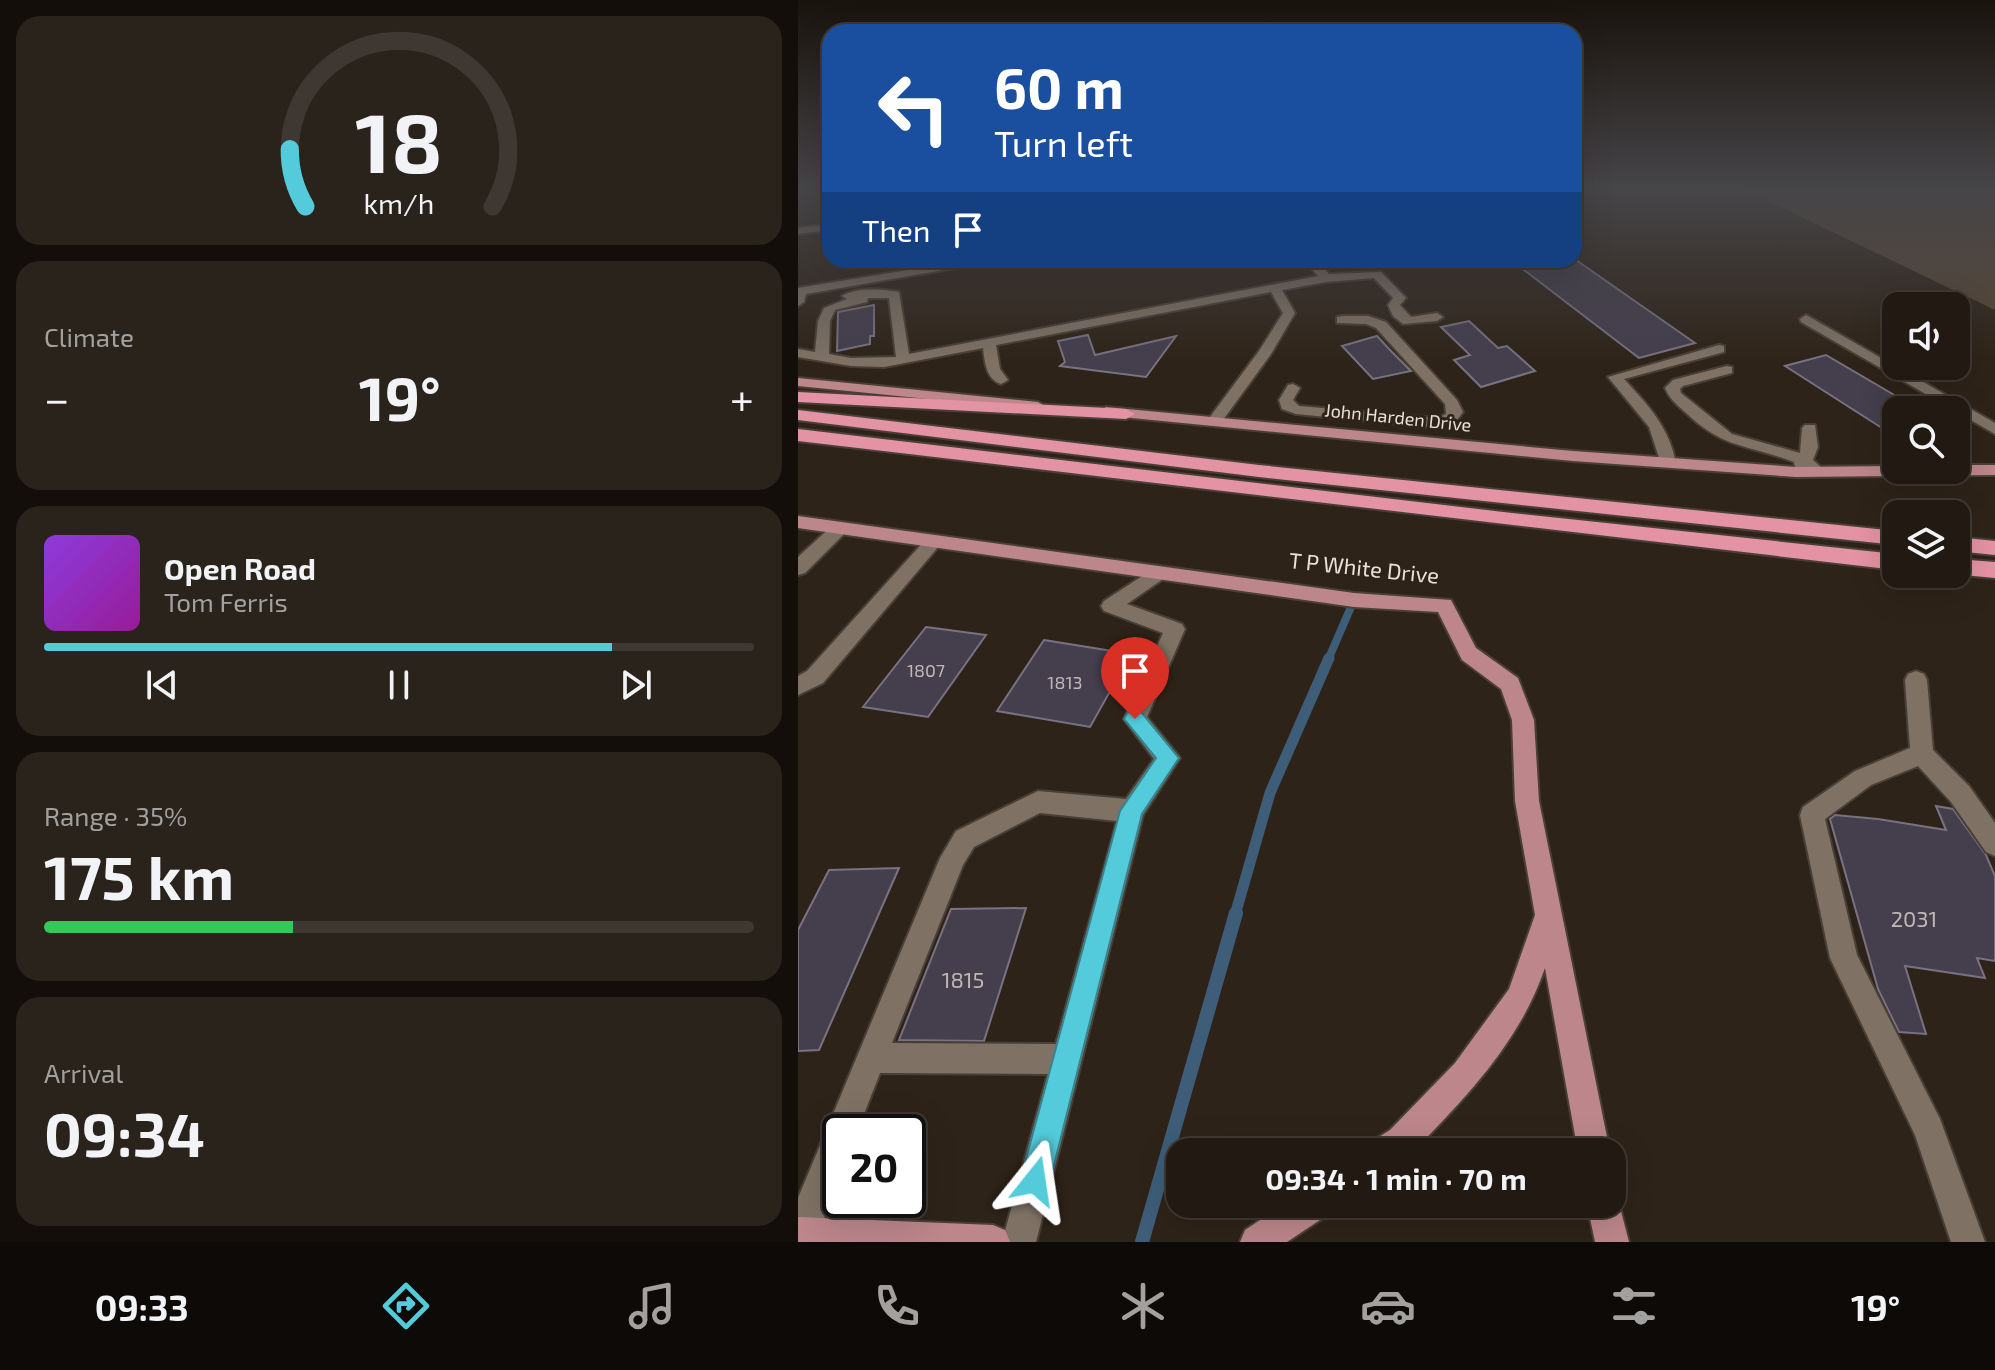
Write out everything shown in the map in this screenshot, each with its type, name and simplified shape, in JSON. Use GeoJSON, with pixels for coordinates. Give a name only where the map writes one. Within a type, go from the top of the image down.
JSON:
{"type":"FeatureCollection","features":[{"type":"Feature","properties":{"kind":"highway"},"geometry":{"type":"LineString","coordinates":[[798,397],[1126,414]]}},
{"type":"Feature","properties":{"kind":"highway"},"geometry":{"type":"LineString","coordinates":[[798,415],[1259,471],[1882,537]]}},
{"type":"Feature","properties":{"kind":"highway"},"geometry":{"type":"LineString","coordinates":[[798,435],[1882,560]]}},
{"type":"Feature","properties":{"kind":"highway"},"geometry":{"type":"LineString","coordinates":[[1970,545],[1995,548]]}},
{"type":"Feature","properties":{"kind":"highway"},"geometry":{"type":"LineString","coordinates":[[1970,568],[1995,570]]}},
{"type":"Feature","properties":{"kind":"main road","name":"John Harden Drive"},"geometry":{"type":"LineString","coordinates":[[798,382],[1668,464],[1995,470]]}},
{"type":"Feature","properties":{"kind":"main road","name":"T P White Drive"},"geometry":{"type":"LineString","coordinates":[[798,522],[1354,600],[1444,605],[1469,654],[1510,684],[1523,720],[1527,801],[1591,1138]]}},
{"type":"Feature","properties":{"kind":"main road"},"geometry":{"type":"LineString","coordinates":[[1404,1138],[1466,1074],[1520,998],[1549,915]]}},
{"type":"Feature","properties":{"kind":"main road"},"geometry":{"type":"LineString","coordinates":[[1257,1242],[1293,1218]]}},
{"type":"Feature","properties":{"kind":"main road"},"geometry":{"type":"LineString","coordinates":[[1607,1218],[1612,1242]]}},
{"type":"Feature","properties":{"kind":"main road"},"geometry":{"type":"LineString","coordinates":[[809,1236],[993,1242]]}},
{"type":"Feature","properties":{"kind":"lane"},"geometry":{"type":"LineString","coordinates":[[895,295],[868,293],[798,303],[800,291],[939,268]]}},
{"type":"Feature","properties":{"kind":"lane"},"geometry":{"type":"LineString","coordinates":[[1317,268],[1326,278]]}},
{"type":"Feature","properties":{"kind":"lane"},"geometry":{"type":"LineString","coordinates":[[798,353],[858,363],[903,359],[1326,278],[1377,274],[1400,298],[1394,305],[1397,313],[1408,321],[1437,317]]}},
{"type":"Feature","properties":{"kind":"lane"},"geometry":{"type":"LineString","coordinates":[[1215,421],[1264,350],[1280,333],[1289,313],[1275,288]]}},
{"type":"Feature","properties":{"kind":"lane"},"geometry":{"type":"LineString","coordinates":[[822,357],[824,321],[830,308],[844,302],[895,295]]}},
{"type":"Feature","properties":{"kind":"lane"},"geometry":{"type":"LineString","coordinates":[[895,295],[903,359]]}},
{"type":"Feature","properties":{"kind":"lane"},"geometry":{"type":"LineString","coordinates":[[1806,319],[1995,429]]}},
{"type":"Feature","properties":{"kind":"lane"},"geometry":{"type":"LineString","coordinates":[[1293,388],[1286,400],[1287,406],[1296,410],[1439,423],[1452,417],[1455,412],[1452,403],[1381,325],[1368,320],[1342,320]]}},
{"type":"Feature","properties":{"kind":"lane"},"geometry":{"type":"LineString","coordinates":[[989,343],[993,370],[1001,380]]}},
{"type":"Feature","properties":{"kind":"lane"},"geometry":{"type":"LineString","coordinates":[[1668,464],[1667,444],[1649,413],[1615,377],[1719,349]]}},
{"type":"Feature","properties":{"kind":"lane"},"geometry":{"type":"LineString","coordinates":[[1698,353],[1727,370],[1678,383],[1672,388],[1675,395],[1723,435],[1806,467],[1810,428]]}},
{"type":"Feature","properties":{"kind":"lane"},"geometry":{"type":"LineString","coordinates":[[798,568],[839,529]]}},
{"type":"Feature","properties":{"kind":"lane"},"geometry":{"type":"LineString","coordinates":[[798,686],[815,677],[933,542]]}},
{"type":"Feature","properties":{"kind":"lane"},"geometry":{"type":"LineString","coordinates":[[1019,1242],[1132,811],[1168,758],[1135,719],[1175,629],[1111,606],[1156,574]]}},
{"type":"Feature","properties":{"kind":"lane"},"geometry":{"type":"LineString","coordinates":[[1916,680],[1922,754],[1960,794],[1995,844]]}},
{"type":"Feature","properties":{"kind":"lane"},"geometry":{"type":"LineString","coordinates":[[1922,754],[1863,778],[1812,815],[1844,958],[1929,1130],[1968,1242]]}},
{"type":"Feature","properties":{"kind":"lane"},"geometry":{"type":"LineString","coordinates":[[848,1114],[953,858],[965,839],[1038,802],[1132,811]]}},
{"type":"Feature","properties":{"kind":"lane"},"geometry":{"type":"LineString","coordinates":[[870,1058],[1067,1059]]}},
{"type":"Feature","properties":{"kind":"lane"},"geometry":{"type":"LineString","coordinates":[[809,1236],[822,1193]]}},
{"type":"Feature","properties":{"kind":"shaded area"},"geometry":{"type":"Polygon","coordinates":[[[1866,248],[1995,248],[1995,310],[1970,298],[1970,292],[1958,292],[1866,248]]]}},
{"type":"Feature","properties":{"kind":"building"},"geometry":{"type":"Polygon","coordinates":[[[1582,264],[1695,343],[1639,358],[1521,268],[1582,268],[1582,264]]]}},
{"type":"Feature","properties":{"kind":"building"},"geometry":{"type":"Polygon","coordinates":[[[874,305],[874,336],[870,336],[870,344],[837,351],[838,312],[874,305]]]}},
{"type":"Feature","properties":{"kind":"building"},"geometry":{"type":"Polygon","coordinates":[[[1469,321],[1498,348],[1507,346],[1535,371],[1481,387],[1454,360],[1470,355],[1441,327],[1469,321]]]}},
{"type":"Feature","properties":{"kind":"building"},"geometry":{"type":"Polygon","coordinates":[[[1088,335],[1095,355],[1176,336],[1146,377],[1060,366],[1065,362],[1058,341],[1088,335]]]}},
{"type":"Feature","properties":{"kind":"building"},"geometry":{"type":"Polygon","coordinates":[[[1377,336],[1411,371],[1373,379],[1342,346],[1377,336]]]}},
{"type":"Feature","properties":{"kind":"building"},"geometry":{"type":"Polygon","coordinates":[[[1826,355],[1896,396],[1882,396],[1882,428],[1785,366],[1826,355]]]}},
{"type":"Feature","properties":{"kind":"building"},"geometry":{"type":"Polygon","coordinates":[[[926,627],[986,635],[928,717],[863,707],[926,627]]]}},
{"type":"Feature","properties":{"kind":"building"},"geometry":{"type":"Polygon","coordinates":[[[1044,640],[1131,654],[1090,727],[997,711],[1044,640]]]}},
{"type":"Feature","properties":{"kind":"building"},"geometry":{"type":"Polygon","coordinates":[[[1936,806],[1953,809],[1986,855],[1995,876],[1995,961],[1977,958],[1985,978],[1905,966],[1926,1034],[1899,1032],[1878,989],[1830,819],[1835,815],[1878,819],[1946,830],[1936,806]]]}},
{"type":"Feature","properties":{"kind":"building"},"geometry":{"type":"Polygon","coordinates":[[[899,868],[819,1050],[798,1051],[798,930],[829,870],[899,868]]]}},
{"type":"Feature","properties":{"kind":"building"},"geometry":{"type":"Polygon","coordinates":[[[1026,908],[984,1041],[899,1040],[951,909],[1026,908]]]}},
{"type":"Feature","properties":{"kind":"waterway"},"geometry":{"type":"LineString","coordinates":[[1328,660],[1354,600]]}},
{"type":"Feature","properties":{"kind":"waterway"},"geometry":{"type":"LineString","coordinates":[[1235,915],[1270,793],[1329,658]]}},
{"type":"Feature","properties":{"kind":"waterway"},"geometry":{"type":"LineString","coordinates":[[1142,1242],[1236,913]]}},
{"type":"Feature","properties":{"kind":"route"},"geometry":{"type":"LineString","coordinates":[[1035,1181],[1132,811],[1168,758],[1135,719]]}}]}
